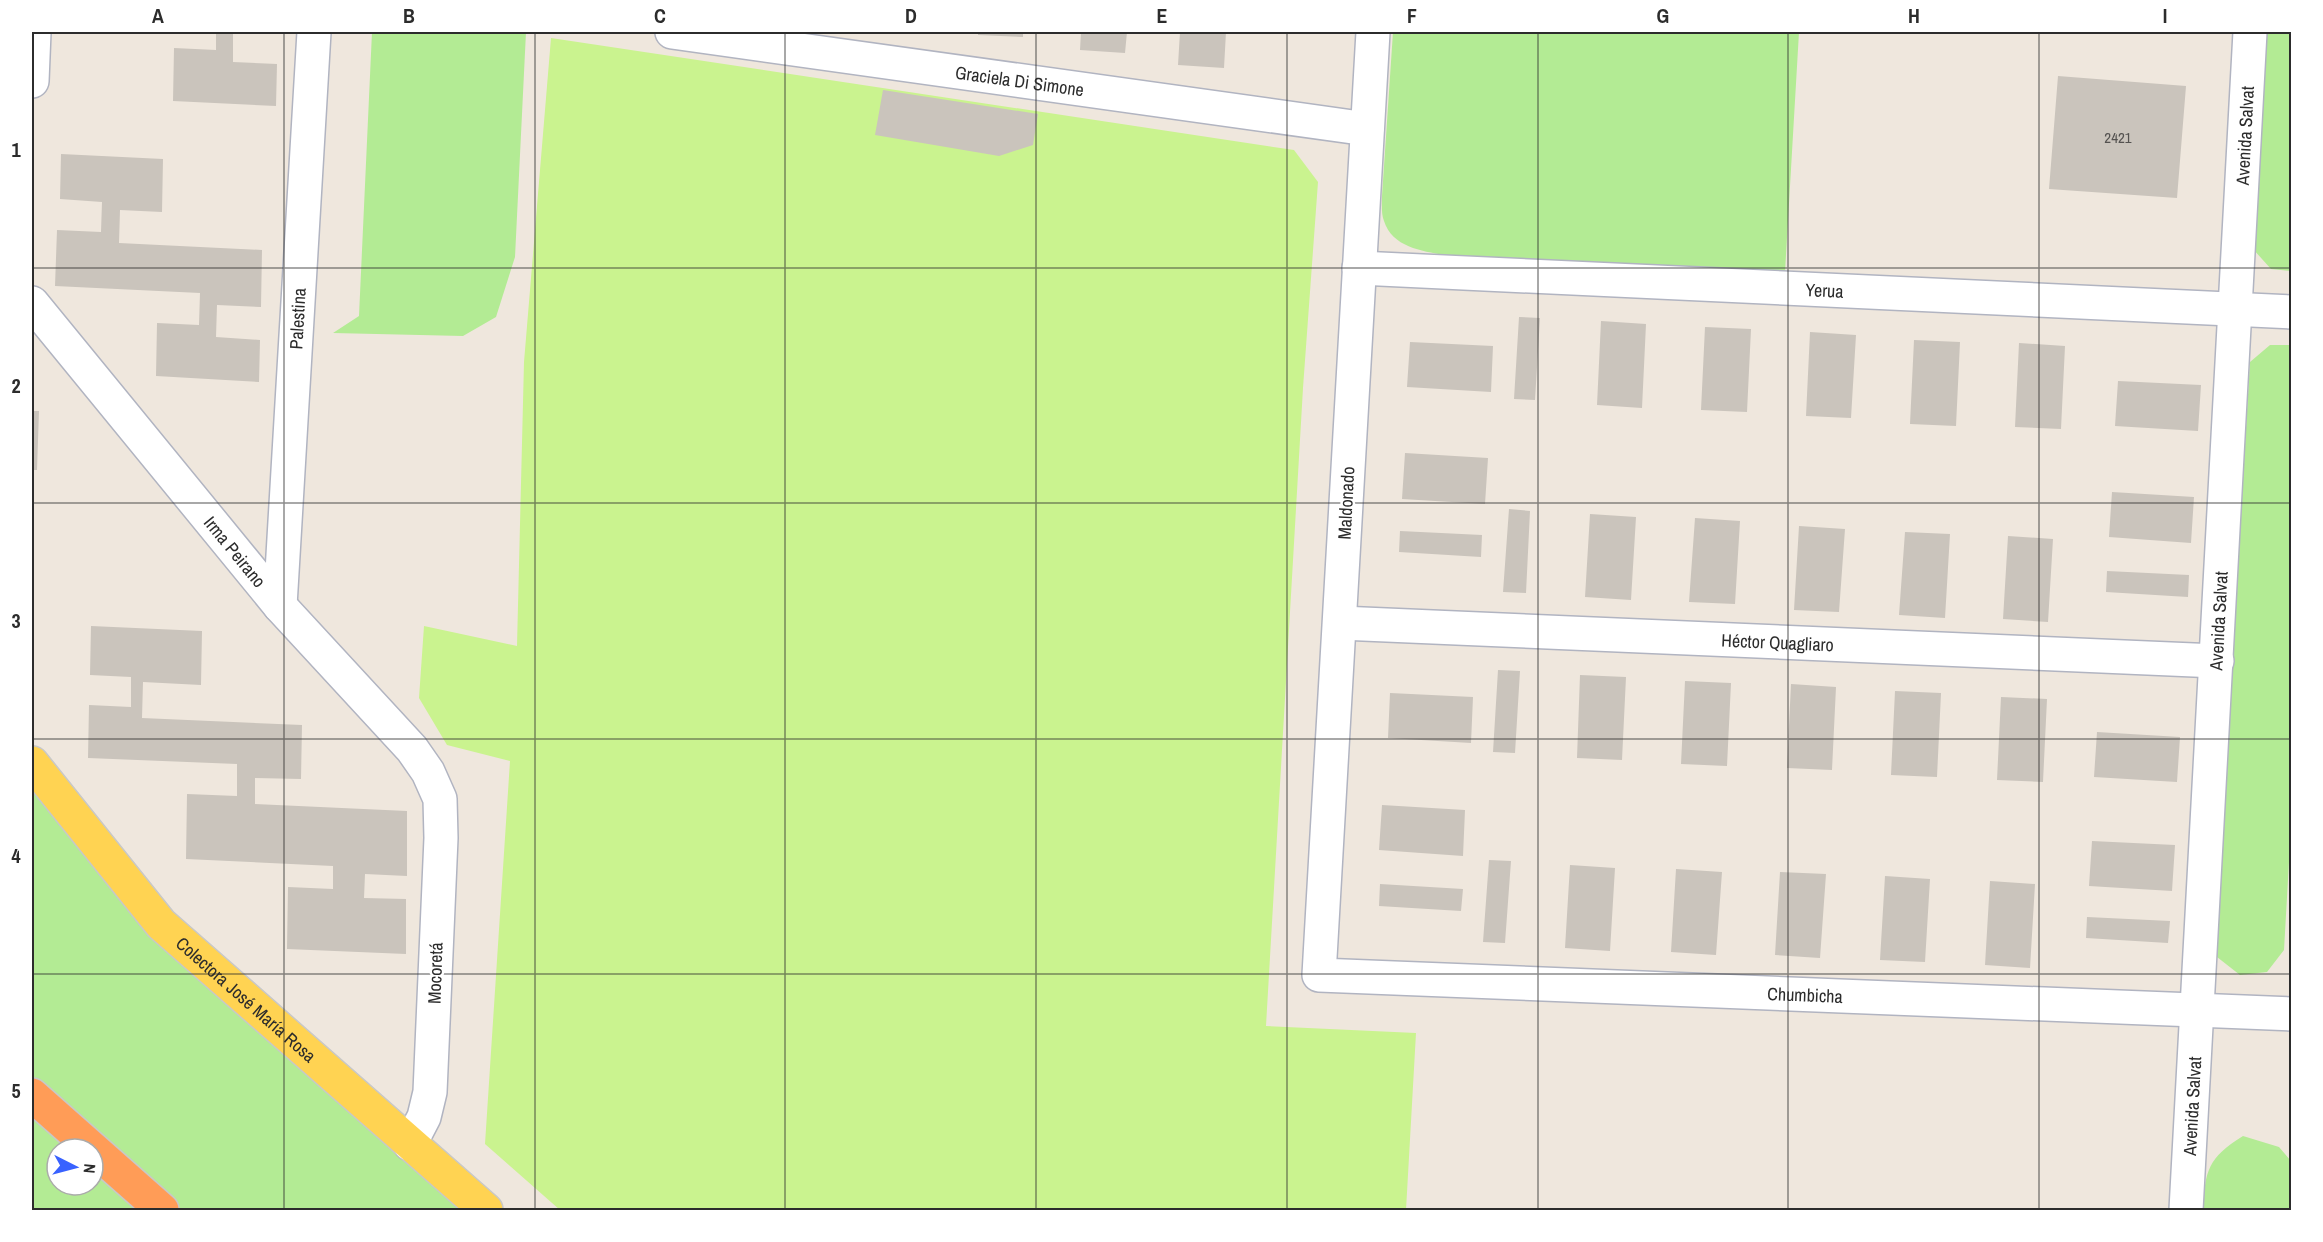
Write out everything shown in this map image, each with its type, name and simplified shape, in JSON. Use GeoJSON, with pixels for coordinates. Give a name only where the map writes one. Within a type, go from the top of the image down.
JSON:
{"type":"FeatureCollection","features":[{"type":"Feature","properties":{"kind":"highway"},"geometry":{"type":"LineString","coordinates":[[32,1095],[160,1206]]}},
{"type":"Feature","properties":{"kind":"main road","name":"Colectora José María Rosa"},"geometry":{"type":"LineString","coordinates":[[32,764],[160,924],[486,1210]]}},
{"type":"Feature","properties":{"kind":"street"},"geometry":{"type":"LineString","coordinates":[[32,81],[34,32]]}},
{"type":"Feature","properties":{"kind":"street","name":"Palestina"},"geometry":{"type":"LineString","coordinates":[[280,606],[314,32]]}},
{"type":"Feature","properties":{"kind":"street","name":"Graciela Di Simone"},"geometry":{"type":"LineString","coordinates":[[672,32],[1367,129]]}},
{"type":"Feature","properties":{"kind":"street","name":"Maldonado"},"geometry":{"type":"LineString","coordinates":[[1319,975],[1373,32]]}},
{"type":"Feature","properties":{"kind":"street","name":"Avenida Salvat"},"geometry":{"type":"LineString","coordinates":[[2186,1210],[2250,32]]}},
{"type":"Feature","properties":{"kind":"street","name":"Yerua"},"geometry":{"type":"LineString","coordinates":[[1359,268],[2292,312]]}},
{"type":"Feature","properties":{"kind":"street","name":"Irma Peirano"},"geometry":{"type":"LineString","coordinates":[[32,303],[280,606],[412,749],[428,772],[440,799]]}},
{"type":"Feature","properties":{"kind":"street","name":"Héctor Quagliaro"},"geometry":{"type":"LineString","coordinates":[[1340,623],[2217,661]]}},
{"type":"Feature","properties":{"kind":"street","name":"Mocoretá"},"geometry":{"type":"LineString","coordinates":[[410,1144],[424,1117],[430,1092],[440,799]]}},
{"type":"Feature","properties":{"kind":"street","name":"Chumbicha"},"geometry":{"type":"LineString","coordinates":[[1319,975],[2292,1014]]}},
{"type":"Feature","properties":{"kind":"green space"},"geometry":{"type":"Polygon","coordinates":[[[372,32],[526,32],[515,257],[496,317],[463,336],[333,333],[359,316],[372,32]]]}},
{"type":"Feature","properties":{"kind":"green space"},"geometry":{"type":"Polygon","coordinates":[[[1393,32],[1799,32],[1785,272],[1444,255],[1417,249],[1401,242],[1388,230],[1382,208],[1393,32]]]}},
{"type":"Feature","properties":{"kind":"green space"},"geometry":{"type":"Polygon","coordinates":[[[2267,32],[2291,32],[2291,271],[2271,269],[2253,249],[2267,32]]]}},
{"type":"Feature","properties":{"kind":"green space"},"geometry":{"type":"Polygon","coordinates":[[[551,38],[1294,150],[1318,182],[1303,388],[1266,1026],[1416,1033],[1406,1210],[560,1210],[485,1144],[510,761],[447,745],[419,698],[424,626],[517,646],[524,362],[551,38]]]}},
{"type":"Feature","properties":{"kind":"green space"},"geometry":{"type":"Polygon","coordinates":[[[2270,345],[2291,345],[2292,809],[2284,950],[2267,972],[2240,975],[2217,957],[2217,906],[2250,362],[2270,345]]]}},
{"type":"Feature","properties":{"kind":"green space"},"geometry":{"type":"Polygon","coordinates":[[[32,764],[161,924],[486,1210],[32,1210],[32,764]]]}},
{"type":"Feature","properties":{"kind":"green space"},"geometry":{"type":"Polygon","coordinates":[[[2243,1136],[2279,1147],[2291,1161],[2291,1210],[2203,1210],[2205,1185],[2211,1166],[2222,1151],[2243,1136]]]}},
{"type":"Feature","properties":{"kind":"building"},"geometry":{"type":"Polygon","coordinates":[[[216,32],[233,32],[233,62],[277,64],[276,106],[173,101],[174,48],[216,50],[216,32]]]}},
{"type":"Feature","properties":{"kind":"building"},"geometry":{"type":"Polygon","coordinates":[[[978,32],[1023,32],[1023,37],[978,35],[978,32]]]}},
{"type":"Feature","properties":{"kind":"building"},"geometry":{"type":"Polygon","coordinates":[[[1081,32],[1127,32],[1125,53],[1080,50],[1081,32]]]}},
{"type":"Feature","properties":{"kind":"building"},"geometry":{"type":"Polygon","coordinates":[[[1180,32],[1226,32],[1224,68],[1178,65],[1180,32]]]}},
{"type":"Feature","properties":{"kind":"building"},"geometry":{"type":"Polygon","coordinates":[[[2058,76],[2186,86],[2177,198],[2049,189],[2058,76]]]}},
{"type":"Feature","properties":{"kind":"building"},"geometry":{"type":"Polygon","coordinates":[[[883,90],[1038,114],[1033,145],[999,156],[875,135],[883,90]]]}},
{"type":"Feature","properties":{"kind":"building"},"geometry":{"type":"Polygon","coordinates":[[[61,154],[163,159],[162,212],[120,210],[119,243],[262,250],[261,307],[217,305],[216,337],[260,340],[259,382],[156,376],[157,323],[199,325],[200,293],[55,286],[57,230],[101,232],[102,202],[60,199],[61,154]]]}},
{"type":"Feature","properties":{"kind":"building"},"geometry":{"type":"Polygon","coordinates":[[[1519,317],[1540,318],[1535,400],[1514,399],[1519,317]]]}},
{"type":"Feature","properties":{"kind":"building"},"geometry":{"type":"Polygon","coordinates":[[[1601,321],[1646,324],[1642,408],[1597,405],[1601,321]]]}},
{"type":"Feature","properties":{"kind":"building"},"geometry":{"type":"Polygon","coordinates":[[[1705,327],[1751,329],[1747,412],[1701,410],[1705,327]]]}},
{"type":"Feature","properties":{"kind":"building"},"geometry":{"type":"Polygon","coordinates":[[[1810,332],[1856,335],[1851,418],[1806,416],[1810,332]]]}},
{"type":"Feature","properties":{"kind":"building"},"geometry":{"type":"Polygon","coordinates":[[[1914,340],[1960,342],[1956,426],[1910,424],[1914,340]]]}},
{"type":"Feature","properties":{"kind":"building"},"geometry":{"type":"Polygon","coordinates":[[[1410,342],[1493,346],[1491,392],[1407,387],[1410,342]]]}},
{"type":"Feature","properties":{"kind":"building"},"geometry":{"type":"Polygon","coordinates":[[[2019,343],[2065,346],[2061,429],[2015,427],[2019,343]]]}},
{"type":"Feature","properties":{"kind":"building"},"geometry":{"type":"Polygon","coordinates":[[[2118,381],[2201,385],[2198,431],[2115,426],[2118,381]]]}},
{"type":"Feature","properties":{"kind":"building"},"geometry":{"type":"Polygon","coordinates":[[[32,411],[39,411],[37,470],[32,470],[32,411]]]}},
{"type":"Feature","properties":{"kind":"building"},"geometry":{"type":"Polygon","coordinates":[[[1405,453],[1488,458],[1485,504],[1402,499],[1405,453]]]}},
{"type":"Feature","properties":{"kind":"building"},"geometry":{"type":"Polygon","coordinates":[[[2112,492],[2194,497],[2191,543],[2109,537],[2112,492]]]}},
{"type":"Feature","properties":{"kind":"building"},"geometry":{"type":"Polygon","coordinates":[[[1509,509],[1530,511],[1526,593],[1503,592],[1509,509]]]}},
{"type":"Feature","properties":{"kind":"building"},"geometry":{"type":"Polygon","coordinates":[[[1590,514],[1636,517],[1631,600],[1585,597],[1590,514]]]}},
{"type":"Feature","properties":{"kind":"building"},"geometry":{"type":"Polygon","coordinates":[[[1695,518],[1740,521],[1735,604],[1689,602],[1695,518]]]}},
{"type":"Feature","properties":{"kind":"building"},"geometry":{"type":"Polygon","coordinates":[[[1799,526],[1845,529],[1839,612],[1794,610],[1799,526]]]}},
{"type":"Feature","properties":{"kind":"building"},"geometry":{"type":"Polygon","coordinates":[[[1400,531],[1482,535],[1481,557],[1399,552],[1400,531]]]}},
{"type":"Feature","properties":{"kind":"building"},"geometry":{"type":"Polygon","coordinates":[[[1905,532],[1950,534],[1945,618],[1899,615],[1905,532]]]}},
{"type":"Feature","properties":{"kind":"building"},"geometry":{"type":"Polygon","coordinates":[[[2008,536],[2053,539],[2048,622],[2003,619],[2008,536]]]}},
{"type":"Feature","properties":{"kind":"building"},"geometry":{"type":"Polygon","coordinates":[[[2107,571],[2189,575],[2188,597],[2106,592],[2107,571]]]}},
{"type":"Feature","properties":{"kind":"building"},"geometry":{"type":"Polygon","coordinates":[[[91,626],[202,631],[201,685],[143,682],[142,718],[302,725],[301,779],[255,778],[255,804],[407,811],[407,876],[365,874],[364,898],[406,899],[406,954],[287,949],[288,887],[333,889],[333,866],[186,859],[187,794],[237,796],[237,764],[88,758],[89,705],[131,707],[131,677],[90,675],[91,626]]]}},
{"type":"Feature","properties":{"kind":"building"},"geometry":{"type":"Polygon","coordinates":[[[1498,670],[1520,671],[1515,753],[1493,752],[1498,670]]]}},
{"type":"Feature","properties":{"kind":"building"},"geometry":{"type":"Polygon","coordinates":[[[1580,675],[1626,677],[1622,760],[1577,758],[1580,675]]]}},
{"type":"Feature","properties":{"kind":"building"},"geometry":{"type":"Polygon","coordinates":[[[1685,681],[1731,683],[1727,766],[1681,764],[1685,681]]]}},
{"type":"Feature","properties":{"kind":"building"},"geometry":{"type":"Polygon","coordinates":[[[1791,684],[1836,687],[1832,770],[1787,768],[1791,684]]]}},
{"type":"Feature","properties":{"kind":"building"},"geometry":{"type":"Polygon","coordinates":[[[1895,691],[1941,693],[1937,777],[1891,775],[1895,691]]]}},
{"type":"Feature","properties":{"kind":"building"},"geometry":{"type":"Polygon","coordinates":[[[1390,693],[1473,697],[1471,743],[1388,738],[1390,693]]]}},
{"type":"Feature","properties":{"kind":"building"},"geometry":{"type":"Polygon","coordinates":[[[2001,697],[2047,699],[2043,782],[1997,780],[2001,697]]]}},
{"type":"Feature","properties":{"kind":"building"},"geometry":{"type":"Polygon","coordinates":[[[2097,732],[2180,737],[2177,782],[2094,777],[2097,732]]]}},
{"type":"Feature","properties":{"kind":"building"},"geometry":{"type":"Polygon","coordinates":[[[1382,805],[1465,810],[1463,856],[1379,850],[1382,805]]]}},
{"type":"Feature","properties":{"kind":"building"},"geometry":{"type":"Polygon","coordinates":[[[2092,841],[2175,845],[2172,891],[2089,886],[2092,841]]]}},
{"type":"Feature","properties":{"kind":"building"},"geometry":{"type":"Polygon","coordinates":[[[1489,860],[1511,861],[1505,943],[1483,942],[1489,860]]]}},
{"type":"Feature","properties":{"kind":"building"},"geometry":{"type":"Polygon","coordinates":[[[1570,865],[1615,868],[1610,951],[1565,948],[1570,865]]]}},
{"type":"Feature","properties":{"kind":"building"},"geometry":{"type":"Polygon","coordinates":[[[1676,869],[1722,872],[1716,955],[1671,952],[1676,869]]]}},
{"type":"Feature","properties":{"kind":"building"},"geometry":{"type":"Polygon","coordinates":[[[1780,872],[1826,874],[1820,958],[1775,955],[1780,872]]]}},
{"type":"Feature","properties":{"kind":"building"},"geometry":{"type":"Polygon","coordinates":[[[1885,876],[1930,879],[1925,962],[1880,960],[1885,876]]]}},
{"type":"Feature","properties":{"kind":"building"},"geometry":{"type":"Polygon","coordinates":[[[1990,881],[2035,884],[2030,968],[1985,965],[1990,881]]]}},
{"type":"Feature","properties":{"kind":"building"},"geometry":{"type":"Polygon","coordinates":[[[1380,884],[1463,889],[1461,911],[1379,906],[1380,884]]]}},
{"type":"Feature","properties":{"kind":"building"},"geometry":{"type":"Polygon","coordinates":[[[2087,917],[2170,921],[2168,943],[2086,938],[2087,917]]]}}]}
